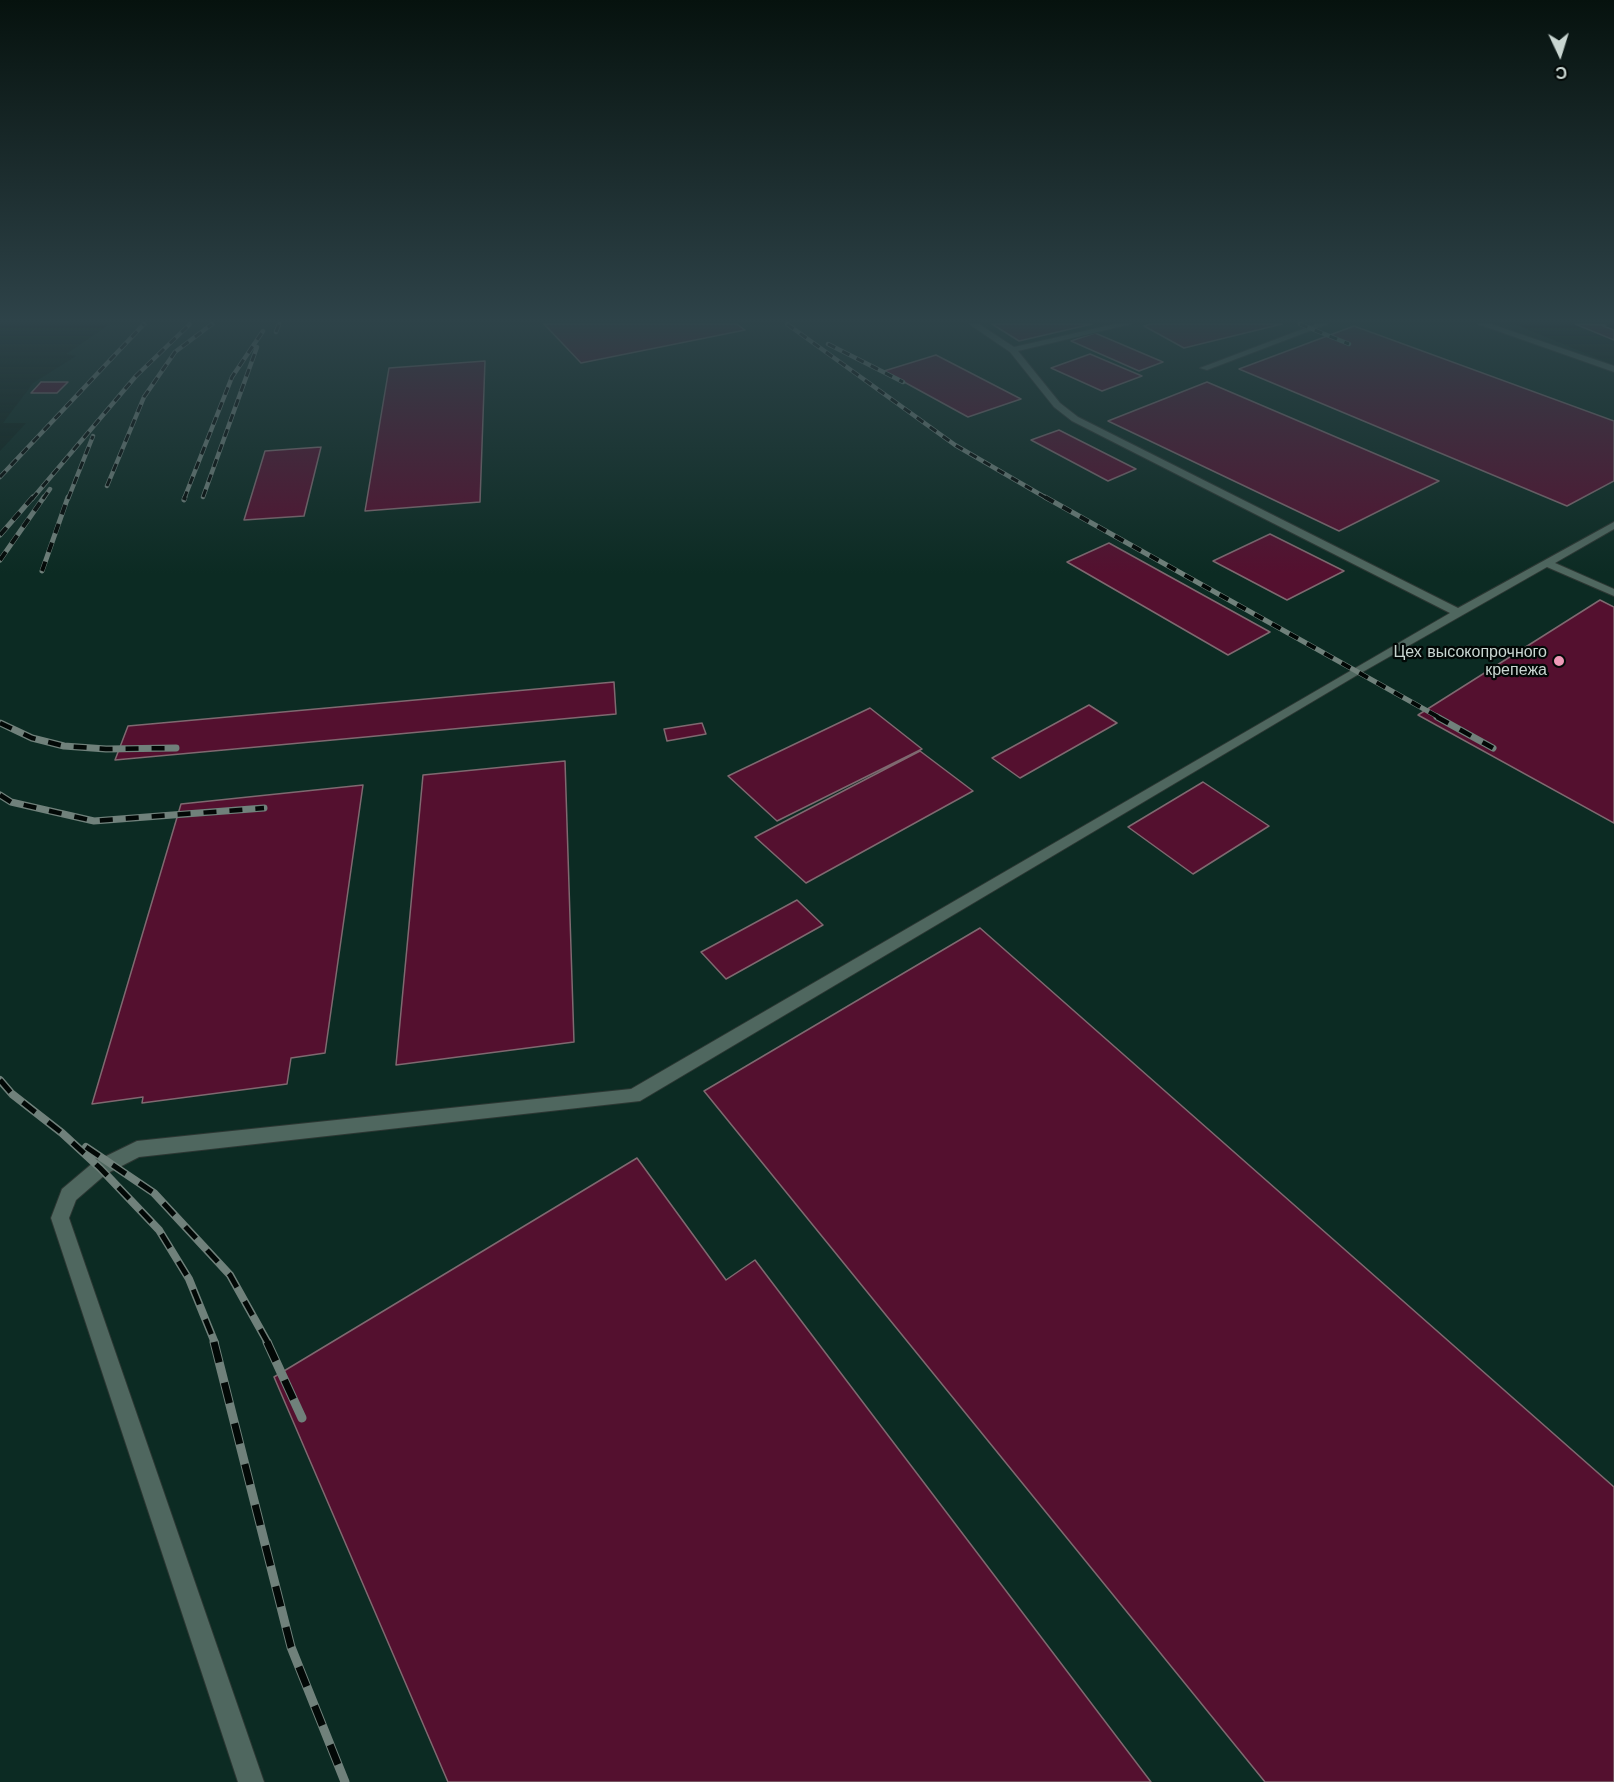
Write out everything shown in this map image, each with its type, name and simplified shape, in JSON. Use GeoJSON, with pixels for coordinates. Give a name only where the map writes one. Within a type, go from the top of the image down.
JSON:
{"type":"FeatureCollection","features":[{"type":"Feature","properties":{"kind":"lane"},"geometry":{"type":"LineString","coordinates":[[1060,407],[1075,419],[1459,613]]}},
{"type":"Feature","properties":{"kind":"lane"},"geometry":{"type":"LineString","coordinates":[[251,1782],[60,1218],[69,1195],[100,1168],[136,1149],[634,1095],[1355,671],[1614,525]]}},
{"type":"Feature","properties":{"kind":"lane"},"geometry":{"type":"LineString","coordinates":[[1547,563],[1614,593]]}},
{"type":"Feature","properties":{"kind":"shaded area"},"geometry":{"type":"Polygon","coordinates":[[[15,407],[1614,407],[1614,1782],[0,1782],[0,451],[26,423],[3,423],[15,407]]]}},
{"type":"Feature","properties":{"kind":"building"},"geometry":{"type":"Polygon","coordinates":[[[382,407],[483,407],[480,502],[365,511],[382,407]]]}},
{"type":"Feature","properties":{"kind":"building"},"geometry":{"type":"Polygon","coordinates":[[[950,407],[997,407],[968,417],[950,407]]]}},
{"type":"Feature","properties":{"kind":"building"},"geometry":{"type":"Polygon","coordinates":[[[1143,407],[1266,407],[1439,481],[1339,531],[1108,421],[1143,407]]]}},
{"type":"Feature","properties":{"kind":"building"},"geometry":{"type":"Polygon","coordinates":[[[1330,407],[1576,407],[1614,421],[1614,481],[1567,506],[1330,407]]]}},
{"type":"Feature","properties":{"kind":"building"},"geometry":{"type":"Polygon","coordinates":[[[1059,430],[1136,469],[1108,481],[1031,440],[1059,430]]]}},
{"type":"Feature","properties":{"kind":"building"},"geometry":{"type":"Polygon","coordinates":[[[321,447],[304,516],[244,520],[265,451],[321,447]]]}},
{"type":"Feature","properties":{"kind":"building"},"geometry":{"type":"Polygon","coordinates":[[[1270,534],[1344,571],[1287,600],[1213,561],[1270,534]]]}},
{"type":"Feature","properties":{"kind":"building"},"geometry":{"type":"Polygon","coordinates":[[[1109,543],[1270,632],[1228,655],[1067,562],[1109,543]]]}},
{"type":"Feature","properties":{"kind":"building","name":"Цех высокопрочного крепежа"},"geometry":{"type":"Polygon","coordinates":[[[1600,600],[1614,607],[1614,823],[1418,715],[1600,600]]]}},
{"type":"Feature","properties":{"kind":"building"},"geometry":{"type":"Polygon","coordinates":[[[614,682],[616,714],[115,760],[128,726],[614,682]]]}},
{"type":"Feature","properties":{"kind":"building"},"geometry":{"type":"Polygon","coordinates":[[[1089,705],[1117,723],[1020,778],[992,758],[1089,705]]]}},
{"type":"Feature","properties":{"kind":"building"},"geometry":{"type":"Polygon","coordinates":[[[870,708],[922,749],[777,821],[728,776],[870,708]]]}},
{"type":"Feature","properties":{"kind":"building"},"geometry":{"type":"Polygon","coordinates":[[[702,723],[706,734],[667,741],[664,729],[702,723]]]}},
{"type":"Feature","properties":{"kind":"building"},"geometry":{"type":"Polygon","coordinates":[[[920,751],[973,791],[806,883],[755,837],[920,751]]]}},
{"type":"Feature","properties":{"kind":"building"},"geometry":{"type":"Polygon","coordinates":[[[565,761],[574,1042],[396,1065],[423,775],[565,761]]]}},
{"type":"Feature","properties":{"kind":"building"},"geometry":{"type":"Polygon","coordinates":[[[1203,782],[1269,826],[1193,874],[1128,827],[1203,782]]]}},
{"type":"Feature","properties":{"kind":"building"},"geometry":{"type":"Polygon","coordinates":[[[363,785],[325,1053],[291,1058],[287,1084],[142,1103],[143,1097],[92,1104],[181,804],[363,785]]]}},
{"type":"Feature","properties":{"kind":"building"},"geometry":{"type":"Polygon","coordinates":[[[797,900],[823,925],[726,979],[701,952],[797,900]]]}},
{"type":"Feature","properties":{"kind":"building"},"geometry":{"type":"Polygon","coordinates":[[[980,928],[1614,1487],[1614,1782],[1265,1782],[704,1091],[980,928]]]}},
{"type":"Feature","properties":{"kind":"building"},"geometry":{"type":"Polygon","coordinates":[[[637,1158],[726,1280],[755,1260],[1151,1782],[448,1782],[274,1377],[637,1158]]]}},
{"type":"Feature","properties":{"kind":"railway"},"geometry":{"type":"LineString","coordinates":[[0,477],[66,407]]}},
{"type":"Feature","properties":{"kind":"railway"},"geometry":{"type":"LineString","coordinates":[[32,499],[110,407]]}},
{"type":"Feature","properties":{"kind":"railway"},"geometry":{"type":"LineString","coordinates":[[107,486],[140,407]]}},
{"type":"Feature","properties":{"kind":"railway"},"geometry":{"type":"LineString","coordinates":[[184,499],[220,407]]}},
{"type":"Feature","properties":{"kind":"railway"},"geometry":{"type":"LineString","coordinates":[[203,497],[235,407]]}},
{"type":"Feature","properties":{"kind":"railway"},"geometry":{"type":"LineString","coordinates":[[902,407],[955,445],[1048,499]]}},
{"type":"Feature","properties":{"kind":"railway"},"geometry":{"type":"LineString","coordinates":[[68,499],[93,436]]}},
{"type":"Feature","properties":{"kind":"railway"},"geometry":{"type":"LineString","coordinates":[[43,499],[50,489]]}},
{"type":"Feature","properties":{"kind":"railway"},"geometry":{"type":"LineString","coordinates":[[0,535],[33,497]]}},
{"type":"Feature","properties":{"kind":"railway"},"geometry":{"type":"LineString","coordinates":[[0,560],[44,497]]}},
{"type":"Feature","properties":{"kind":"railway"},"geometry":{"type":"LineString","coordinates":[[42,571],[68,497]]}},
{"type":"Feature","properties":{"kind":"railway"},"geometry":{"type":"LineString","coordinates":[[1045,497],[1440,718]]}},
{"type":"Feature","properties":{"kind":"railway"},"geometry":{"type":"LineString","coordinates":[[1437,717],[1493,748]]}},
{"type":"Feature","properties":{"kind":"railway"},"geometry":{"type":"LineString","coordinates":[[0,723],[32,738],[64,746],[106,749],[176,748]]}},
{"type":"Feature","properties":{"kind":"railway"},"geometry":{"type":"LineString","coordinates":[[0,795],[11,802],[94,821],[264,808]]}},
{"type":"Feature","properties":{"kind":"railway"},"geometry":{"type":"LineString","coordinates":[[0,1080],[12,1094],[62,1133],[100,1168],[159,1230],[189,1279],[215,1343]]}},
{"type":"Feature","properties":{"kind":"railway"},"geometry":{"type":"LineString","coordinates":[[86,1147],[154,1193],[230,1275],[268,1343]]}},
{"type":"Feature","properties":{"kind":"railway"},"geometry":{"type":"LineString","coordinates":[[214,1342],[291,1647],[345,1782]]}},
{"type":"Feature","properties":{"kind":"railway"},"geometry":{"type":"LineString","coordinates":[[267,1342],[302,1418]]}},
{"type":"Feature","properties":{"kind":"place","name":"Цех высокопрочного крепежа"},"geometry":{"type":"Point","coordinates":[1559,661]}}]}
